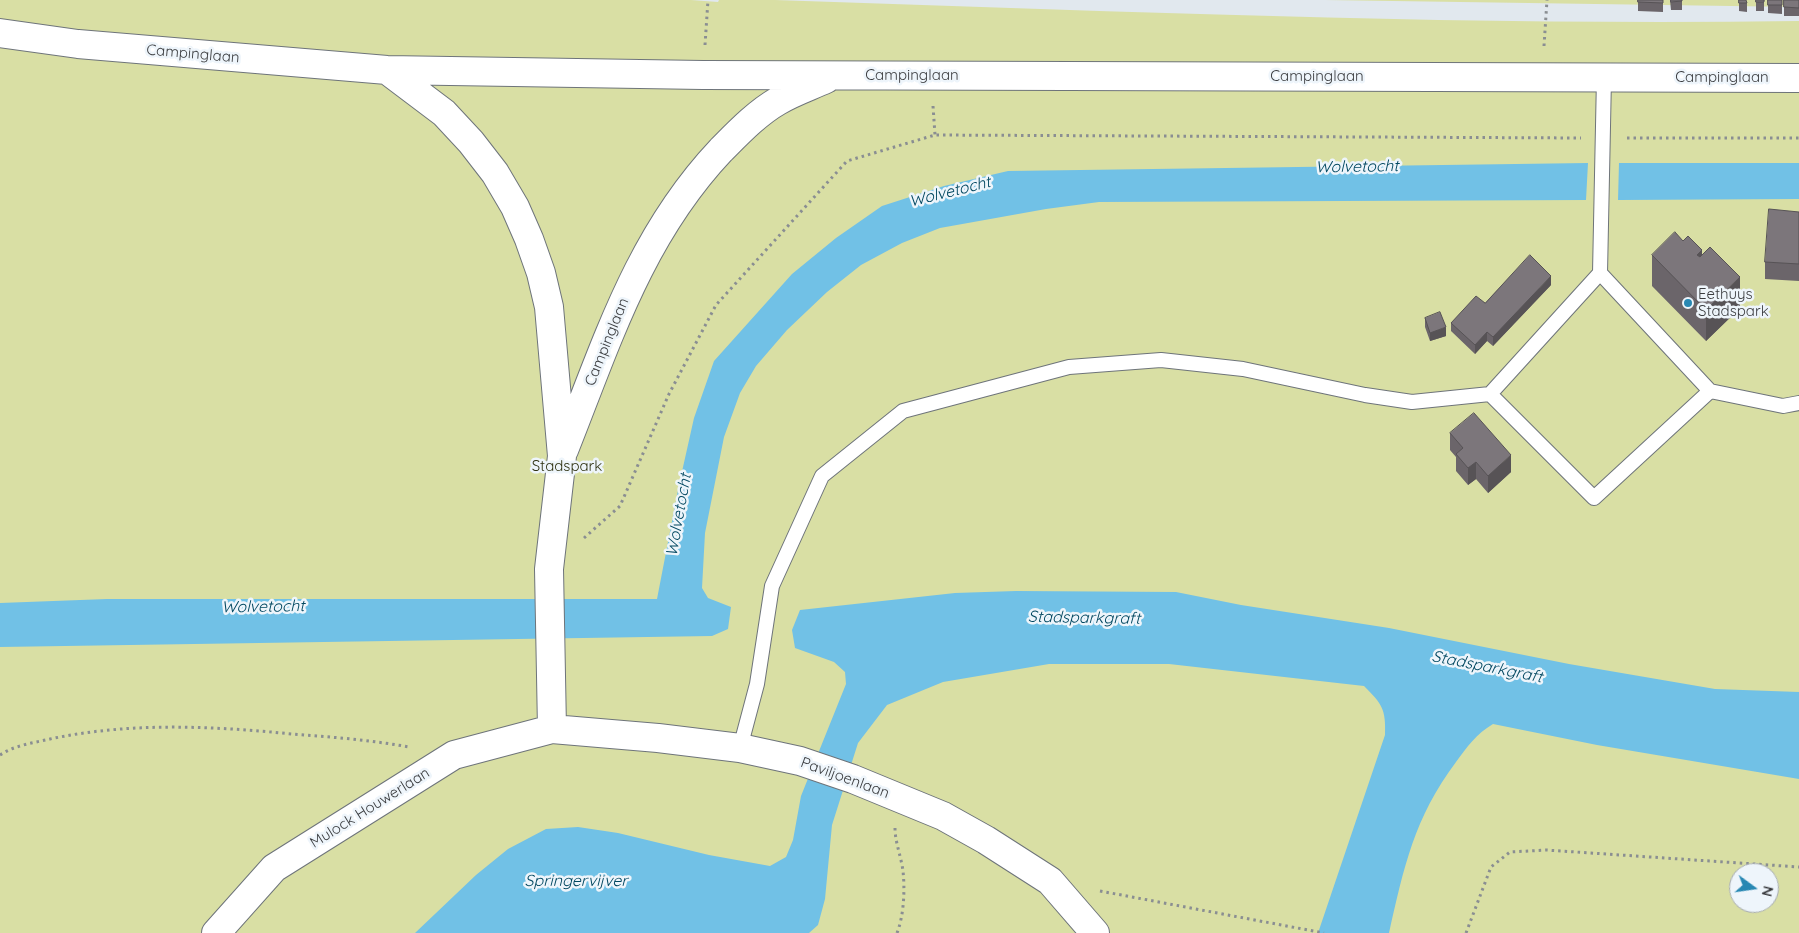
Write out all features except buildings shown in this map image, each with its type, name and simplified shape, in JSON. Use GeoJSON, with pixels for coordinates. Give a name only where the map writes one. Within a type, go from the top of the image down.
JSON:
{"type":"FeatureCollection","features":[{"type":"Feature","properties":{"kind":"street","name":"Campinglaan"},"geometry":{"type":"LineString","coordinates":[[0,33],[78,44],[387,70],[702,75],[1799,78]]}},
{"type":"Feature","properties":{"kind":"street","name":"Campinglaan"},"geometry":{"type":"LineString","coordinates":[[387,70],[444,113],[471,142],[495,173],[515,207],[530,239],[549,307],[562,456],[549,577],[552,729]]}},
{"type":"Feature","properties":{"kind":"street","name":"Campinglaan"},"geometry":{"type":"LineString","coordinates":[[562,456],[620,306],[639,267],[684,194],[738,133],[778,101],[834,75]]}},
{"type":"Feature","properties":{"kind":"street","name":"Paviljoenlaan"},"geometry":{"type":"LineString","coordinates":[[552,729],[658,738],[740,748],[800,761],[853,778],[943,816],[986,840],[1050,881],[1095,933]]}},
{"type":"Feature","properties":{"kind":"street","name":"Mulock Houwerlaan"},"geometry":{"type":"LineString","coordinates":[[216,933],[274,868],[454,755],[552,729]]}},
{"type":"Feature","properties":{"kind":"lane"},"geometry":{"type":"LineString","coordinates":[[740,748],[757,684],[772,586],[822,476],[903,411],[1069,367],[1161,360],[1243,369],[1365,395],[1412,402],[1490,394],[1600,273],[1604,77]]}},
{"type":"Feature","properties":{"kind":"lane"},"geometry":{"type":"LineString","coordinates":[[1600,273],[1710,391],[1783,406],[1799,403]]}},
{"type":"Feature","properties":{"kind":"lane"},"geometry":{"type":"LineString","coordinates":[[1490,394],[1594,498],[1710,391]]}},
{"type":"Feature","properties":{"kind":"path"},"geometry":{"type":"LineString","coordinates":[[702,75],[708,0]]}},
{"type":"Feature","properties":{"kind":"path"},"geometry":{"type":"LineString","coordinates":[[1542,77],[1547,0]]}},
{"type":"Feature","properties":{"kind":"path"},"geometry":{"type":"LineString","coordinates":[[549,577],[620,506],[669,394],[716,305],[847,162],[935,135],[1602,144],[1799,138]]}},
{"type":"Feature","properties":{"kind":"path"},"geometry":{"type":"LineString","coordinates":[[0,755],[10,748],[69,735],[150,727],[210,726],[380,741],[454,755]]}},
{"type":"Feature","properties":{"kind":"path"},"geometry":{"type":"LineString","coordinates":[[897,933],[901,922],[903,896],[903,872],[894,830],[899,798]]}},
{"type":"Feature","properties":{"kind":"path"},"geometry":{"type":"LineString","coordinates":[[1466,933],[1490,866],[1510,852],[1546,850],[1799,868]]}},
{"type":"Feature","properties":{"kind":"path"},"geometry":{"type":"LineString","coordinates":[[1050,881],[1324,933]]}},
{"type":"Feature","properties":{"kind":"green space","name":"Stadspark"},"geometry":{"type":"Polygon","coordinates":[[[0,0],[691,0],[718,2],[719,0],[775,0],[1159,13],[1415,19],[1671,22],[1799,21],[1799,933],[0,933],[0,0]]]}},
{"type":"Feature","properties":{"kind":"green space"},"geometry":{"type":"Polygon","coordinates":[[[1325,0],[1799,0],[1799,7],[1325,0]]]}},
{"type":"Feature","properties":{"kind":"water","name":"Wolvetocht"},"geometry":{"type":"Polygon","coordinates":[[[1588,163],[1586,200],[1099,202],[1046,209],[940,228],[902,243],[861,265],[827,292],[787,330],[756,366],[740,393],[724,437],[705,533],[702,588],[708,598],[731,607],[728,629],[712,636],[0,647],[0,603],[107,599],[657,599],[694,418],[714,361],[792,274],[836,238],[882,206],[944,186],[1008,171],[1588,163]]]}},
{"type":"Feature","properties":{"kind":"water"},"geometry":{"type":"Polygon","coordinates":[[[1619,163],[1799,163],[1799,199],[1618,200],[1619,163]]]}},
{"type":"Feature","properties":{"kind":"water"},"geometry":{"type":"Polygon","coordinates":[[[1016,591],[1176,592],[1241,605],[1389,628],[1569,664],[1715,689],[1799,692],[1799,779],[1597,745],[1493,724],[1477,736],[1456,762],[1430,803],[1420,823],[1400,886],[1389,933],[1318,933],[1385,735],[1385,719],[1382,708],[1364,686],[1169,664],[1049,664],[943,682],[887,705],[858,743],[832,825],[825,899],[818,925],[809,933],[415,933],[476,875],[508,849],[546,829],[578,827],[618,833],[709,855],[770,866],[786,857],[793,840],[801,796],[846,684],[845,672],[834,662],[795,648],[792,630],[800,610],[955,593],[1016,591]]]}},
{"type":"Feature","properties":{"kind":"place","name":"Eethuys Stadspark"},"geometry":{"type":"Point","coordinates":[1688,303]}},
{"type":"Feature","properties":{"kind":"water label","name":"Stadsparkgraft"},"geometry":{"type":"Point","coordinates":[1084,618]}},
{"type":"Feature","properties":{"kind":"water label","name":"Stadsparkgraft"},"geometry":{"type":"Point","coordinates":[1487,667]}},
{"type":"Feature","properties":{"kind":"water label","name":"Springervijver"},"geometry":{"type":"Point","coordinates":[576,881]}}]}
